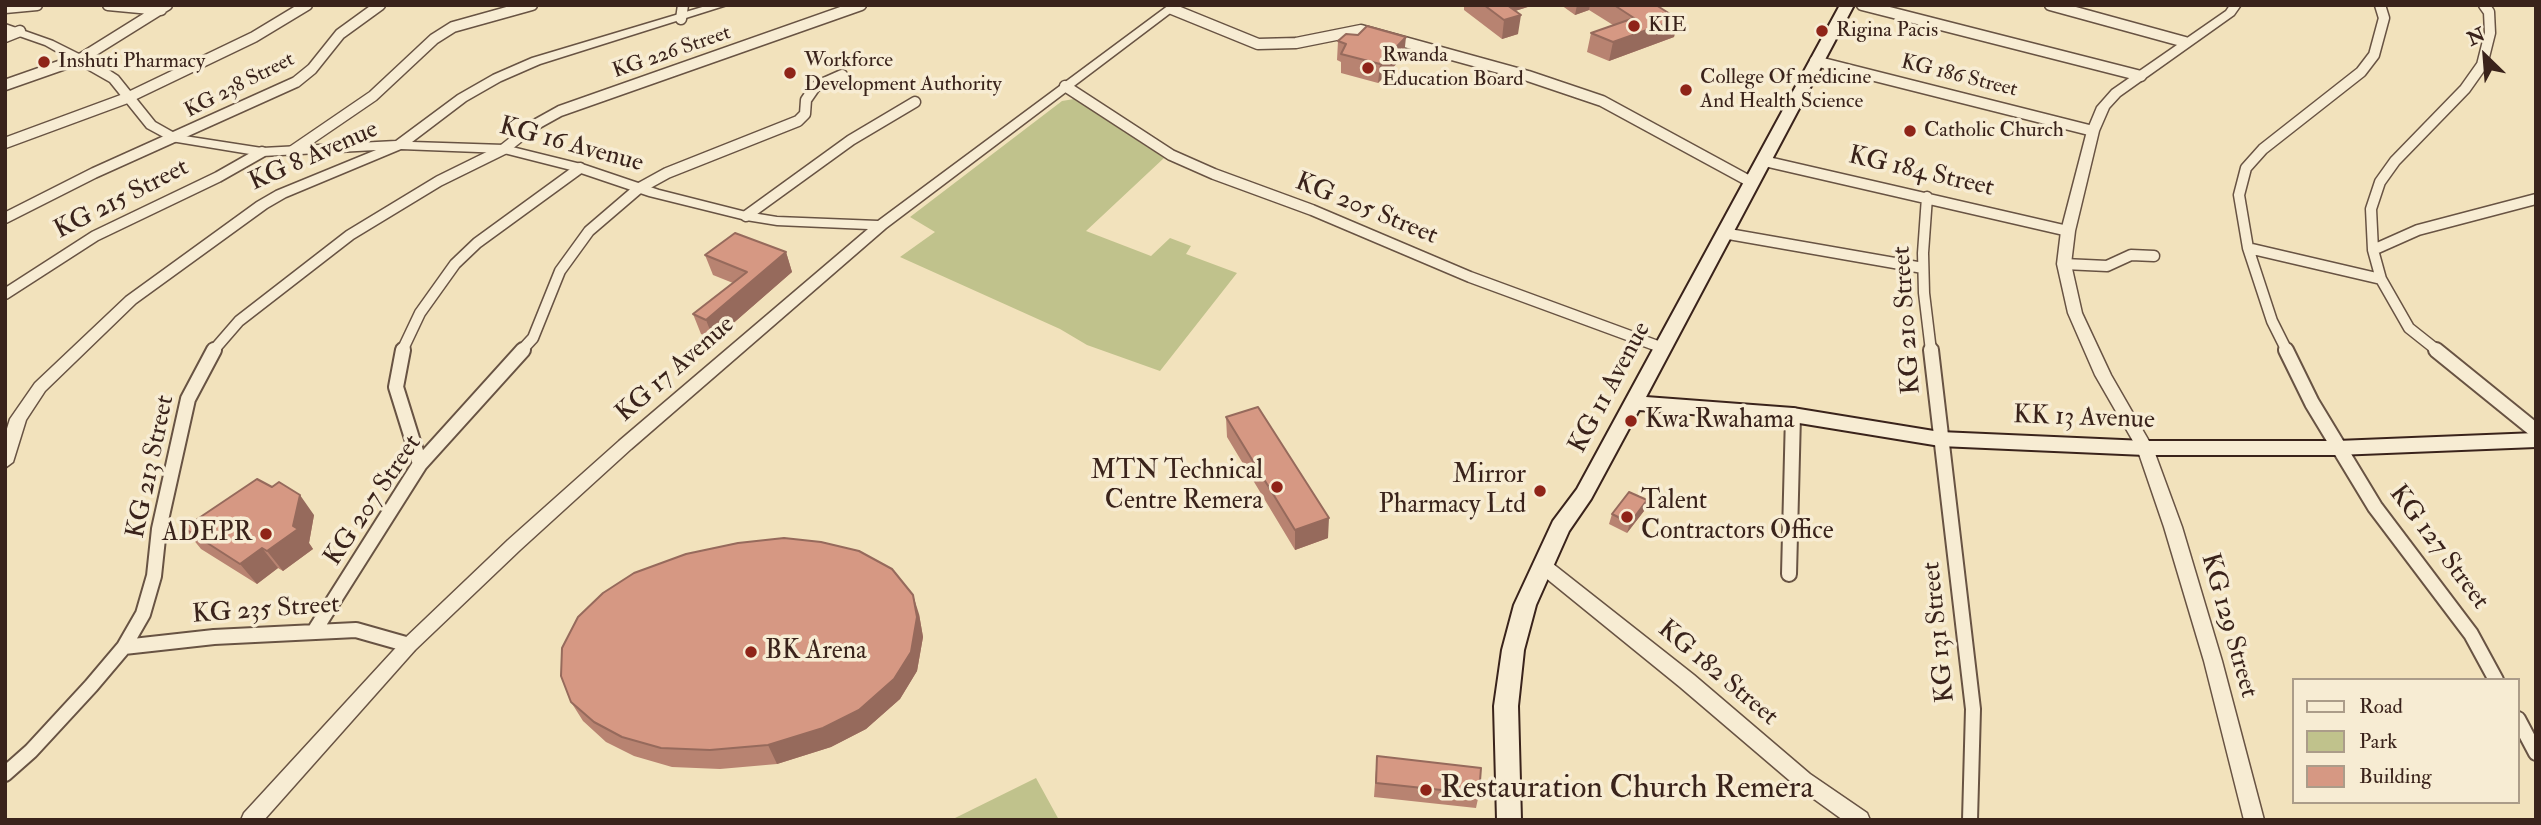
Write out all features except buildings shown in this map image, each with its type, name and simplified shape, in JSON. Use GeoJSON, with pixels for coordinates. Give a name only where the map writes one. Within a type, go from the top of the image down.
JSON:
{"type":"FeatureCollection","features":[{"type":"Feature","properties":{"kind":"main road","name":"KG 11 Avenue"},"geometry":{"type":"LineString","coordinates":[[1508,820],[1506,706],[1513,650],[1525,605],[1560,527],[1584,494],[1847,5]]}},
{"type":"Feature","properties":{"kind":"main road","name":"KK 13 Avenue"},"geometry":{"type":"LineString","coordinates":[[1633,402],[1793,415],[1940,439],[2145,448],[2337,448],[2536,440]]}},
{"type":"Feature","properties":{"kind":"street"},"geometry":{"type":"LineString","coordinates":[[5,8],[37,5]]}},
{"type":"Feature","properties":{"kind":"street"},"geometry":{"type":"LineString","coordinates":[[108,5],[164,8]]}},
{"type":"Feature","properties":{"kind":"street"},"geometry":{"type":"LineString","coordinates":[[5,144],[127,98],[254,37],[307,5]]}},
{"type":"Feature","properties":{"kind":"street","name":"KG 238 Street"},"geometry":{"type":"LineString","coordinates":[[5,218],[94,173],[296,82],[312,69],[340,34],[380,5]]}},
{"type":"Feature","properties":{"kind":"street"},"geometry":{"type":"LineString","coordinates":[[290,152],[373,96],[434,40],[453,27],[532,5]]}},
{"type":"Feature","properties":{"kind":"street"},"geometry":{"type":"LineString","coordinates":[[681,19],[684,5]]}},
{"type":"Feature","properties":{"kind":"street","name":"KG 8 Avenue"},"geometry":{"type":"LineString","coordinates":[[5,462],[18,419],[40,387],[131,300],[262,205],[281,194],[399,145],[462,98],[497,78],[568,50],[722,5]]}},
{"type":"Feature","properties":{"kind":"street","name":"KG 226 Street"},"geometry":{"type":"LineString","coordinates":[[504,149],[533,126],[560,111],[861,5]]}},
{"type":"Feature","properties":{"kind":"street"},"geometry":{"type":"LineString","coordinates":[[1862,5],[2141,76]]}},
{"type":"Feature","properties":{"kind":"street"},"geometry":{"type":"LineString","coordinates":[[2050,5],[2072,8],[2185,43]]}},
{"type":"Feature","properties":{"kind":"street","name":"KG 129 Street"},"geometry":{"type":"LineString","coordinates":[[2236,5],[2230,13],[2116,93],[2103,107],[2093,131],[2068,231],[2064,264],[2074,313],[2103,375],[2145,448],[2173,527],[2209,649],[2254,820]]}},
{"type":"Feature","properties":{"kind":"street","name":"KG 127 Street"},"geometry":{"type":"LineString","coordinates":[[2380,5],[2384,18],[2378,43],[2374,55],[2361,72],[2263,149],[2246,168],[2239,195],[2248,248],[2275,329],[2337,448],[2375,507],[2471,634],[2496,678]]}},
{"type":"Feature","properties":{"kind":"street"},"geometry":{"type":"LineString","coordinates":[[2484,5],[2488,12],[2490,33],[2482,65],[2465,89],[2395,160],[2380,182],[2371,209],[2374,250],[2381,279],[2409,328],[2536,431]]}},
{"type":"Feature","properties":{"kind":"street"},"geometry":{"type":"LineString","coordinates":[[1174,7],[1258,44],[1296,43],[1361,30],[1528,76],[1570,89],[1613,107],[1751,182]]}},
{"type":"Feature","properties":{"kind":"street","name":"KG 17 Avenue"},"geometry":{"type":"LineString","coordinates":[[251,820],[409,645],[513,545],[625,445],[881,225],[1174,7]]}},
{"type":"Feature","properties":{"kind":"street"},"geometry":{"type":"LineString","coordinates":[[5,85],[82,58],[164,8]]}},
{"type":"Feature","properties":{"kind":"street","name":"KG 16 Avenue"},"geometry":{"type":"LineString","coordinates":[[5,27],[82,58],[114,79],[151,125],[175,138],[262,152],[399,145],[504,149],[580,168],[638,189],[746,216],[777,221],[881,225]]}},
{"type":"Feature","properties":{"kind":"street"},"geometry":{"type":"LineString","coordinates":[[5,37],[20,31]]}},
{"type":"Feature","properties":{"kind":"street","name":"KG 186 Street"},"geometry":{"type":"LineString","coordinates":[[1815,61],[2093,131]]}},
{"type":"Feature","properties":{"kind":"street","name":"KG 207 Street"},"geometry":{"type":"LineString","coordinates":[[315,631],[421,464],[533,338],[560,271],[574,248],[589,231],[638,189],[667,173],[798,121],[806,114],[806,100],[815,87],[842,75]]}},
{"type":"Feature","properties":{"kind":"street","name":"KG 205 Street"},"geometry":{"type":"LineString","coordinates":[[1065,86],[1171,155],[1214,174],[1312,210],[1470,277],[1663,348]]}},
{"type":"Feature","properties":{"kind":"street"},"geometry":{"type":"LineString","coordinates":[[746,216],[840,147],[915,102]]}},
{"type":"Feature","properties":{"kind":"street","name":"KG 213 Street"},"geometry":{"type":"LineString","coordinates":[[5,774],[31,751],[124,647],[143,614],[188,399],[216,345],[239,321],[350,236],[439,181],[504,149]]}},
{"type":"Feature","properties":{"kind":"street","name":"KG 215 Street"},"geometry":{"type":"LineString","coordinates":[[5,294],[95,236],[218,177],[262,152]]}},
{"type":"Feature","properties":{"kind":"street","name":"KG 184 Street"},"geometry":{"type":"LineString","coordinates":[[1764,161],[2068,231]]}},
{"type":"Feature","properties":{"kind":"street"},"geometry":{"type":"LineString","coordinates":[[421,464],[396,387],[403,347],[420,313],[455,264],[477,243],[580,168]]}},
{"type":"Feature","properties":{"kind":"street","name":"KG 210 Street"},"geometry":{"type":"LineString","coordinates":[[1927,197],[1923,268],[1940,439]]}},
{"type":"Feature","properties":{"kind":"street"},"geometry":{"type":"LineString","coordinates":[[2374,250],[2418,230],[2536,199]]}},
{"type":"Feature","properties":{"kind":"street","name":"KG 16 Avenue"},"geometry":{"type":"LineString","coordinates":[[825,223],[861,241]]}},
{"type":"Feature","properties":{"kind":"street"},"geometry":{"type":"LineString","coordinates":[[1723,233],[1923,268]]}},
{"type":"Feature","properties":{"kind":"street"},"geometry":{"type":"LineString","coordinates":[[2248,248],[2381,279]]}},
{"type":"Feature","properties":{"kind":"street"},"geometry":{"type":"LineString","coordinates":[[2064,264],[2106,266],[2131,255],[2154,256]]}},
{"type":"Feature","properties":{"kind":"street"},"geometry":{"type":"LineString","coordinates":[[1789,574],[1793,415]]}},
{"type":"Feature","properties":{"kind":"street","name":"KG 131 Street"},"geometry":{"type":"LineString","coordinates":[[1940,439],[1955,534],[1973,709],[1970,820]]}},
{"type":"Feature","properties":{"kind":"street","name":"KG 182 Street"},"geometry":{"type":"LineString","coordinates":[[1542,565],[1687,681],[1803,780],[1860,820]]}},
{"type":"Feature","properties":{"kind":"street","name":"KG 235 Street"},"geometry":{"type":"LineString","coordinates":[[124,647],[214,637],[356,630],[409,645]]}},
{"type":"Feature","properties":{"kind":"street"},"geometry":{"type":"LineString","coordinates":[[2520,723],[2536,753]]}},
{"type":"Feature","properties":{"kind":"green space"},"geometry":{"type":"Polygon","coordinates":[[[1074,99],[1164,158],[1086,231],[1151,256],[1170,238],[1191,246],[1186,254],[1237,273],[1160,371],[1087,345],[1060,329],[900,257],[935,232],[910,217],[1062,101],[1074,99]]]}},
{"type":"Feature","properties":{"kind":"green space"},"geometry":{"type":"Polygon","coordinates":[[[1036,778],[1059,820],[951,820],[1036,778]]]}},
{"type":"Feature","properties":{"kind":"place","name":"KIE"},"geometry":{"type":"Point","coordinates":[1634,26]}},
{"type":"Feature","properties":{"kind":"place","name":"Rigina Pacis"},"geometry":{"type":"Point","coordinates":[1822,31]}},
{"type":"Feature","properties":{"kind":"place","name":"Inshuti Pharmacy"},"geometry":{"type":"Point","coordinates":[44,62]}},
{"type":"Feature","properties":{"kind":"place","name":"Rwanda Education Board"},"geometry":{"type":"Point","coordinates":[1368,68]}},
{"type":"Feature","properties":{"kind":"place","name":"Workforce Development Authority"},"geometry":{"type":"Point","coordinates":[790,73]}},
{"type":"Feature","properties":{"kind":"place","name":"College Of medicine And Health Science"},"geometry":{"type":"Point","coordinates":[1686,90]}},
{"type":"Feature","properties":{"kind":"place","name":"Catholic Church"},"geometry":{"type":"Point","coordinates":[1910,131]}},
{"type":"Feature","properties":{"kind":"place","name":"Kwa Rwahama"},"geometry":{"type":"Point","coordinates":[1631,421]}},
{"type":"Feature","properties":{"kind":"place","name":"MTN Technical Centre Remera"},"geometry":{"type":"Point","coordinates":[1277,487]}},
{"type":"Feature","properties":{"kind":"place","name":"Mirror Pharmacy Ltd"},"geometry":{"type":"Point","coordinates":[1540,491]}},
{"type":"Feature","properties":{"kind":"place","name":"Talent Contractors Office"},"geometry":{"type":"Point","coordinates":[1627,517]}},
{"type":"Feature","properties":{"kind":"place","name":"ADEPR"},"geometry":{"type":"Point","coordinates":[266,534]}},
{"type":"Feature","properties":{"kind":"place","name":"BK Arena"},"geometry":{"type":"Point","coordinates":[751,652]}},
{"type":"Feature","properties":{"kind":"place","name":"Restauration Church Remera"},"geometry":{"type":"Point","coordinates":[1426,790]}}]}
